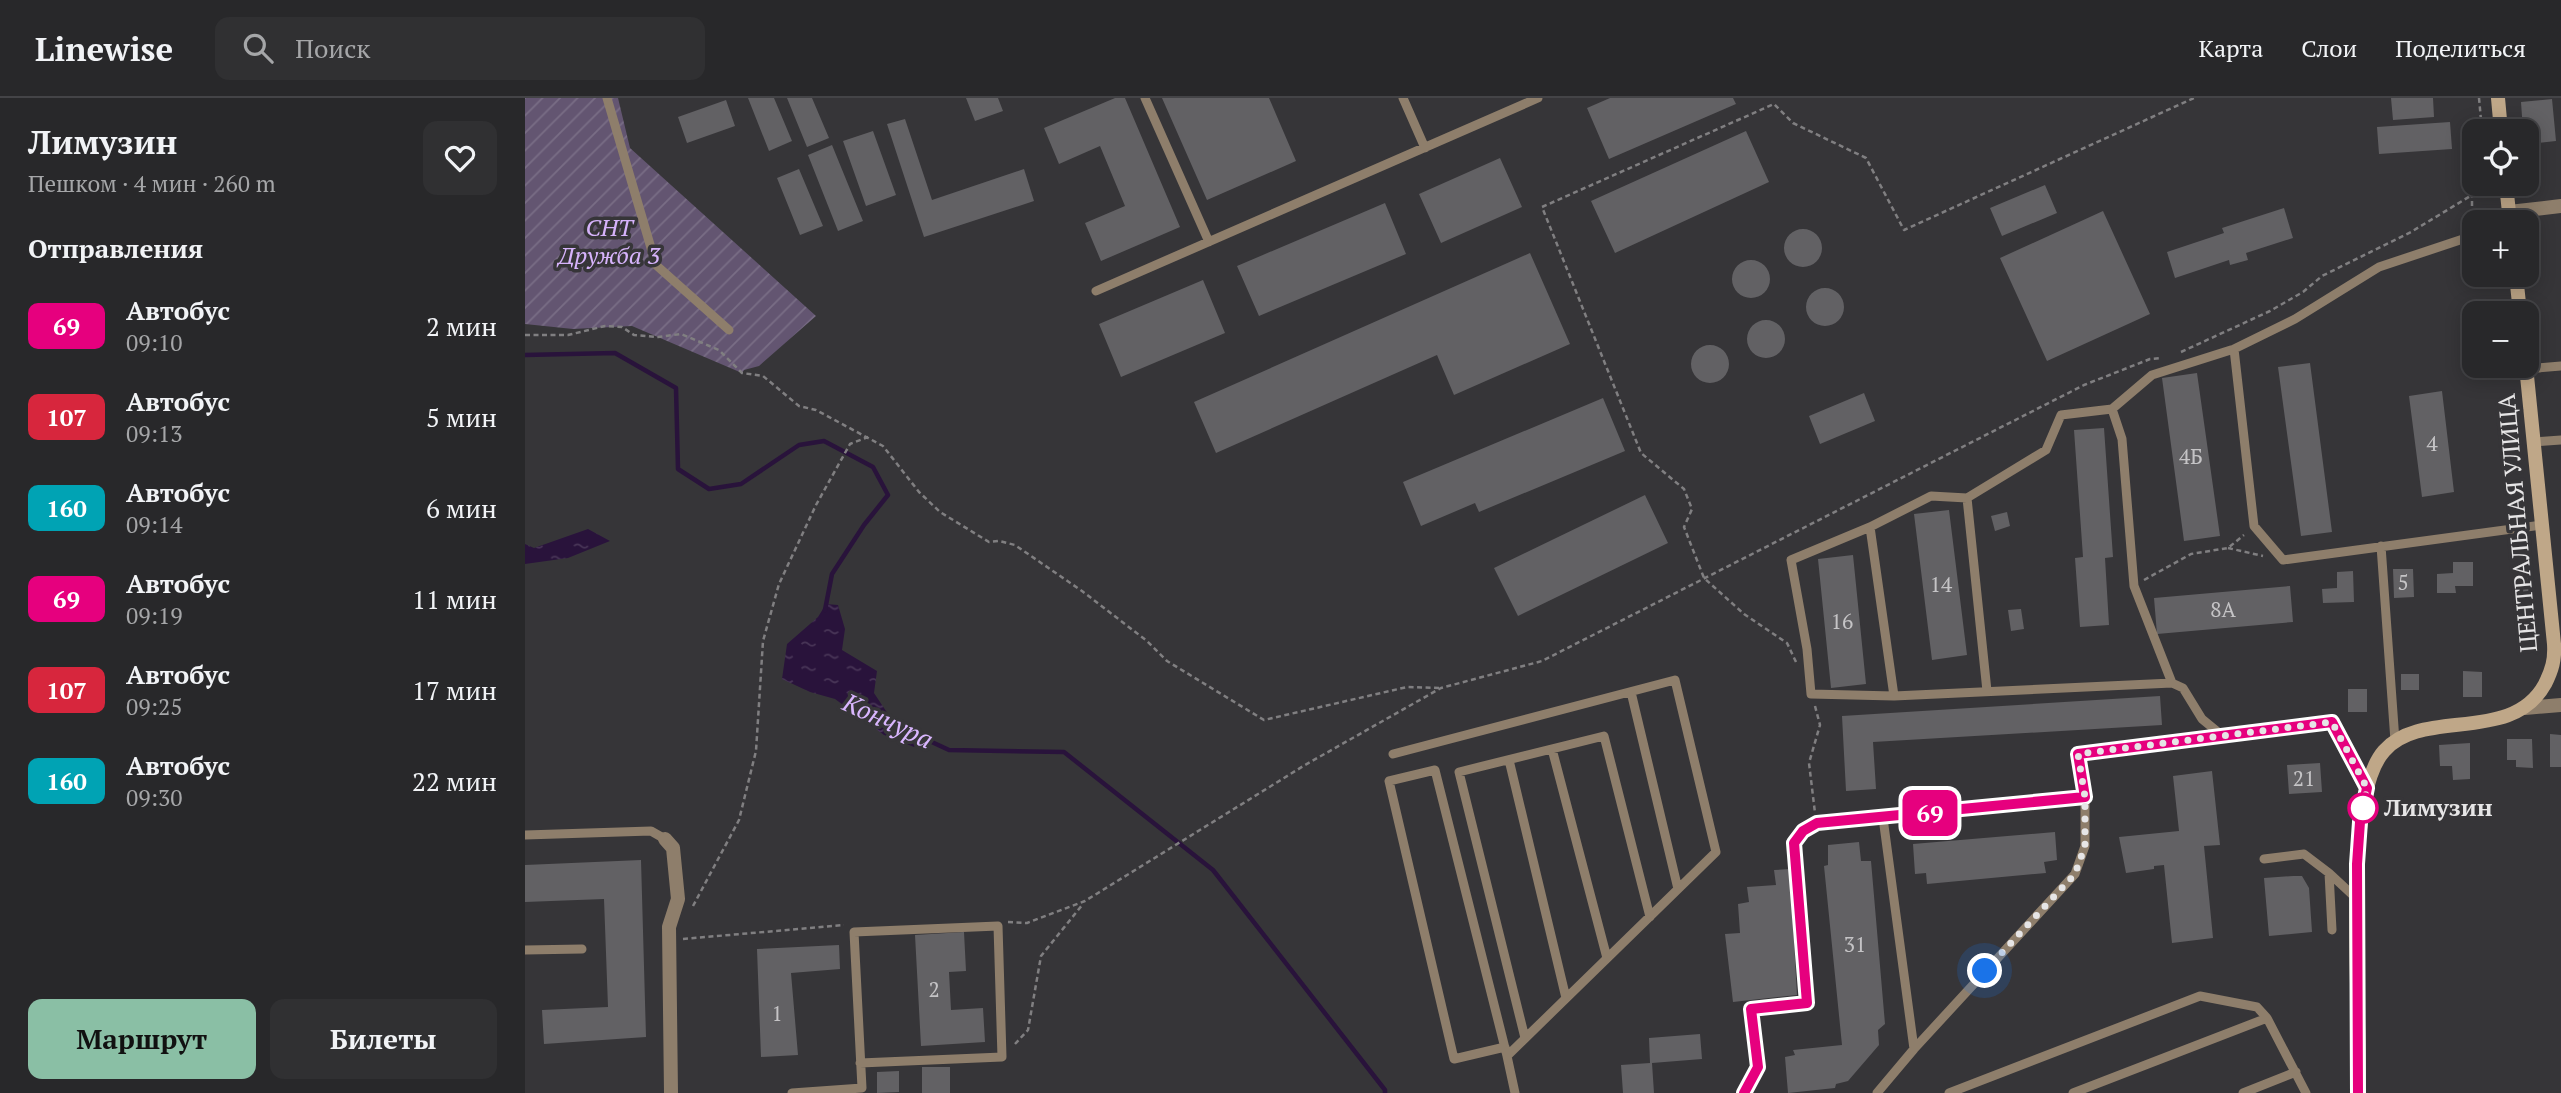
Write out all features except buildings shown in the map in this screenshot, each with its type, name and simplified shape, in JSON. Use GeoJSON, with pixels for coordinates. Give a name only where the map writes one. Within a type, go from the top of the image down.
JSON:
{"type":"FeatureCollection","features":[{"type":"Feature","properties":{"kind":"main road"},"geometry":{"type":"LineString","coordinates":[[2498,98],[2500,119]]}},
{"type":"Feature","properties":{"kind":"main road","name":"ЦЕНТРАЛЬНАЯ УЛИЦА"},"geometry":{"type":"LineString","coordinates":[[2525,708],[2540,693],[2552,671],[2555,655],[2527,378]]}},
{"type":"Feature","properties":{"kind":"main road"},"geometry":{"type":"LineString","coordinates":[[2358,1093],[2357,899],[2360,822],[2376,762],[2395,741],[2413,733],[2500,718],[2525,708]]}},
{"type":"Feature","properties":{"kind":"street"},"geometry":{"type":"LineString","coordinates":[[2539,211],[2561,206]]}},
{"type":"Feature","properties":{"kind":"street"},"geometry":{"type":"LineString","coordinates":[[2525,708],[2561,705]]}},
{"type":"Feature","properties":{"kind":"street"},"geometry":{"type":"LineString","coordinates":[[666,839],[673,848],[678,899],[669,927],[671,1093]]}},
{"type":"Feature","properties":{"kind":"lane"},"geometry":{"type":"LineString","coordinates":[[607,98],[656,265],[729,330]]}},
{"type":"Feature","properties":{"kind":"lane"},"geometry":{"type":"LineString","coordinates":[[1145,98],[1209,242]]}},
{"type":"Feature","properties":{"kind":"lane"},"geometry":{"type":"LineString","coordinates":[[1403,98],[1425,148]]}},
{"type":"Feature","properties":{"kind":"lane"},"geometry":{"type":"LineString","coordinates":[[1096,291],[1538,98]]}},
{"type":"Feature","properties":{"kind":"lane"},"geometry":{"type":"LineString","coordinates":[[2224,737],[2202,719],[2183,688],[2172,683],[1894,696],[1811,694],[1807,649],[1791,560],[1870,527],[1931,496],[1967,498],[2046,450],[2061,415],[2112,410],[2152,375],[2234,349],[2295,318],[2379,267],[2462,240]]}},
{"type":"Feature","properties":{"kind":"lane"},"geometry":{"type":"LineString","coordinates":[[2234,349],[2254,526],[2283,560],[2542,525]]}},
{"type":"Feature","properties":{"kind":"lane"},"geometry":{"type":"LineString","coordinates":[[2539,367],[2561,366]]}},
{"type":"Feature","properties":{"kind":"lane"},"geometry":{"type":"LineString","coordinates":[[2112,410],[2122,439],[2134,586],[2172,683]]}},
{"type":"Feature","properties":{"kind":"lane"},"geometry":{"type":"LineString","coordinates":[[2534,442],[2561,440]]}},
{"type":"Feature","properties":{"kind":"lane"},"geometry":{"type":"LineString","coordinates":[[1967,498],[1987,691]]}},
{"type":"Feature","properties":{"kind":"lane"},"geometry":{"type":"LineString","coordinates":[[1870,527],[1894,696]]}},
{"type":"Feature","properties":{"kind":"lane"},"geometry":{"type":"LineString","coordinates":[[2381,546],[2395,741]]}},
{"type":"Feature","properties":{"kind":"lane"},"geometry":{"type":"LineString","coordinates":[[1393,754],[1675,680],[1716,852],[1525,1038],[1506,1051],[1454,1059],[1389,781],[1435,770],[1506,1051],[1515,1093]]}},
{"type":"Feature","properties":{"kind":"lane"},"geometry":{"type":"LineString","coordinates":[[1631,692],[1678,889]]}},
{"type":"Feature","properties":{"kind":"lane"},"geometry":{"type":"LineString","coordinates":[[1877,1093],[2075,874],[2085,846],[2085,797],[2078,754],[2332,722],[2367,788]]}},
{"type":"Feature","properties":{"kind":"lane"},"geometry":{"type":"LineString","coordinates":[[1525,1038],[1459,772],[1604,736],[1650,917]]}},
{"type":"Feature","properties":{"kind":"lane"},"geometry":{"type":"LineString","coordinates":[[1552,749],[1607,958]]}},
{"type":"Feature","properties":{"kind":"lane"},"geometry":{"type":"LineString","coordinates":[[1509,760],[1566,998]]}},
{"type":"Feature","properties":{"kind":"lane"},"geometry":{"type":"LineString","coordinates":[[1744,1093],[1758,1067],[1751,1009],[1807,1003],[1794,843],[1803,831],[1817,823],[2085,797]]}},
{"type":"Feature","properties":{"kind":"lane"},"geometry":{"type":"LineString","coordinates":[[1883,818],[1914,1049]]}},
{"type":"Feature","properties":{"kind":"lane"},"geometry":{"type":"LineString","coordinates":[[525,835],[651,831],[666,839]]}},
{"type":"Feature","properties":{"kind":"lane"},"geometry":{"type":"LineString","coordinates":[[2264,859],[2304,854],[2357,899]]}},
{"type":"Feature","properties":{"kind":"lane"},"geometry":{"type":"LineString","coordinates":[[2329,873],[2332,930]]}},
{"type":"Feature","properties":{"kind":"lane"},"geometry":{"type":"LineString","coordinates":[[792,1093],[862,1088],[860,1063],[854,932],[998,926],[1002,1057],[860,1063]]}},
{"type":"Feature","properties":{"kind":"lane"},"geometry":{"type":"LineString","coordinates":[[525,950],[582,949]]}},
{"type":"Feature","properties":{"kind":"lane"},"geometry":{"type":"LineString","coordinates":[[1949,1093],[2200,996],[2257,1007],[2267,1018],[2306,1093]]}},
{"type":"Feature","properties":{"kind":"lane"},"geometry":{"type":"LineString","coordinates":[[2073,1093],[2267,1018]]}},
{"type":"Feature","properties":{"kind":"lane"},"geometry":{"type":"LineString","coordinates":[[2243,1093],[2296,1072]]}},
{"type":"Feature","properties":{"kind":"path"},"geometry":{"type":"LineString","coordinates":[[1799,668],[1787,643],[1744,614],[1705,578],[1684,527],[1692,509],[1685,489],[1641,453],[1542,207],[1774,104],[1793,123],[1866,158],[1904,229],[2194,98]]}},
{"type":"Feature","properties":{"kind":"path"},"geometry":{"type":"LineString","coordinates":[[2479,98],[2481,119]]}},
{"type":"Feature","properties":{"kind":"path"},"geometry":{"type":"LineString","coordinates":[[2182,351],[2270,311],[2304,292],[2322,276],[2411,232],[2470,196]]}},
{"type":"Feature","properties":{"kind":"path"},"geometry":{"type":"LineString","coordinates":[[525,335],[568,335],[605,326],[622,327],[634,335],[658,337],[681,334],[719,350],[742,373],[763,376],[799,406],[816,410],[883,446],[919,492],[940,512],[989,542],[999,541],[1015,545],[1082,591],[1147,641],[1167,661],[1264,720],[1407,687],[1441,688]]}},
{"type":"Feature","properties":{"kind":"path"},"geometry":{"type":"LineString","coordinates":[[1028,1030],[1041,956],[1086,901],[1305,765],[1441,688],[1542,661],[2084,385],[2150,359],[2169,357]]}},
{"type":"Feature","properties":{"kind":"path"},"geometry":{"type":"LineString","coordinates":[[691,908],[739,820],[756,751],[763,640],[779,584],[816,505],[850,444],[868,437]]}},
{"type":"Feature","properties":{"kind":"path"},"geometry":{"type":"LineString","coordinates":[[2228,548],[2254,526]]}},
{"type":"Feature","properties":{"kind":"path"},"geometry":{"type":"LineString","coordinates":[[2134,586],[2191,554],[2228,548],[2283,560]]}},
{"type":"Feature","properties":{"kind":"path"},"geometry":{"type":"LineString","coordinates":[[1811,694],[1820,725],[1809,763],[1817,823]]}},
{"type":"Feature","properties":{"kind":"green space","name":"СНТ Дружба 3"},"geometry":{"type":"Polygon","coordinates":[[[525,98],[618,98],[630,148],[816,316],[759,366],[742,373],[632,326],[573,329],[525,324],[525,98]]]}},
{"type":"Feature","properties":{"kind":"water"},"geometry":{"type":"Polygon","coordinates":[[[588,529],[610,541],[568,558],[525,564],[525,544],[534,548],[588,529]]]}},
{"type":"Feature","properties":{"kind":"water"},"geometry":{"type":"Polygon","coordinates":[[[826,604],[838,605],[845,629],[842,650],[877,671],[874,693],[890,717],[929,736],[914,747],[884,735],[835,699],[810,692],[782,679],[787,644],[818,617],[826,604]]]}},
{"type":"Feature","properties":{"kind":"waterway","name":"Кончура"},"geometry":{"type":"LineString","coordinates":[[525,355],[615,353],[676,388],[678,469],[709,489],[741,484],[799,445],[824,441],[873,467],[888,495],[864,525],[832,574],[825,610]]}},
{"type":"Feature","properties":{"kind":"waterway","name":"Кончура"},"geometry":{"type":"LineString","coordinates":[[921,737],[949,750],[1064,752],[1213,870],[1385,1093]]}},
{"type":"Feature","properties":{"kind":"bus line","name":"69"},"geometry":{"type":"LineString","coordinates":[[1744,1093],[1758,1067],[1751,1009],[1807,1003],[1794,843],[1803,831],[1817,823],[2085,797],[2078,754],[2332,722],[2367,788],[2360,822],[2357,864],[2358,1093]]}},
{"type":"Feature","properties":{"kind":"place","name":"Лимузин"},"geometry":{"type":"Point","coordinates":[2363,808]}},
{"type":"Feature","properties":{"kind":"route"},"geometry":{"type":"LineString","coordinates":[[1985,971],[2075,874],[2085,846],[2085,797],[2078,754],[2332,722],[2367,788],[2363,808]]}}]}
